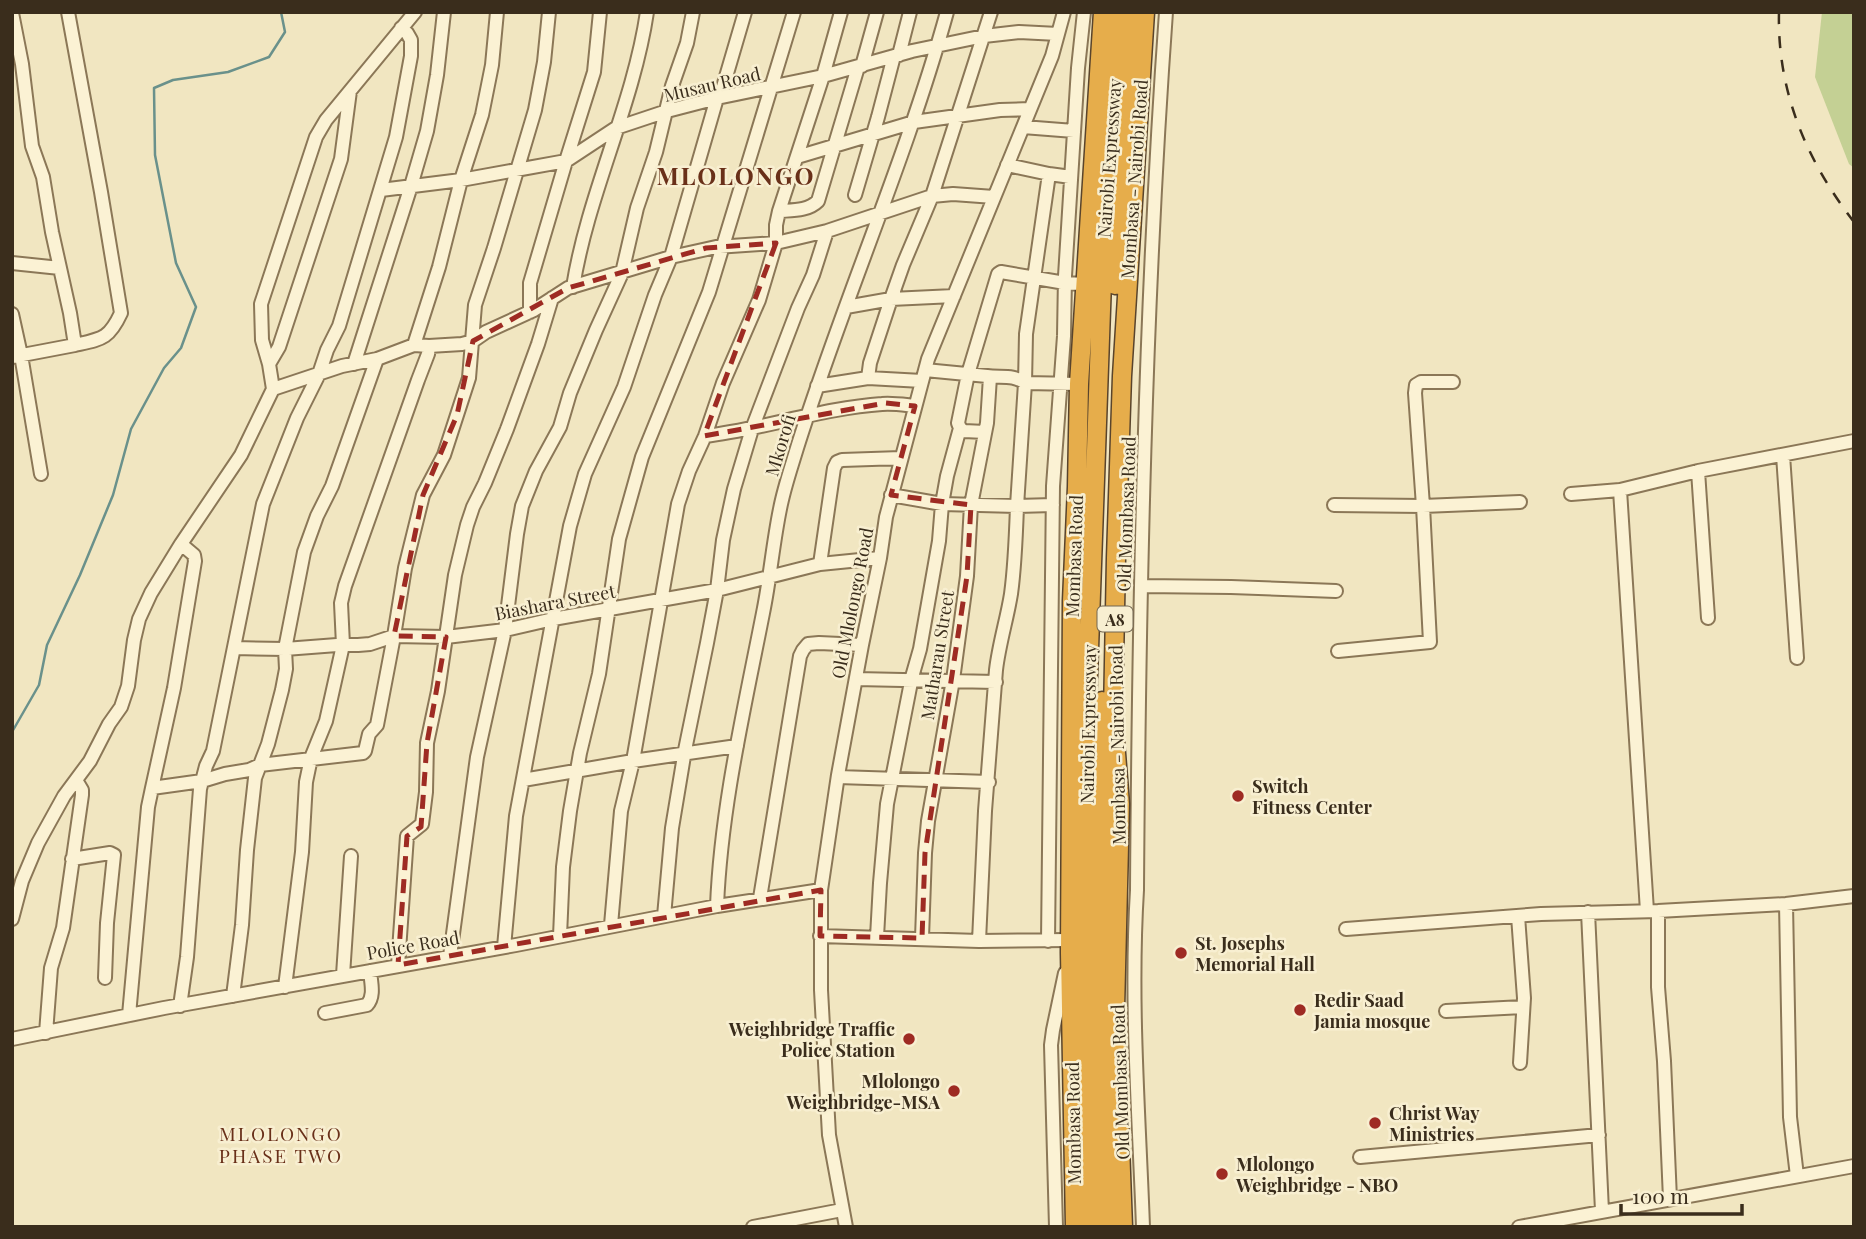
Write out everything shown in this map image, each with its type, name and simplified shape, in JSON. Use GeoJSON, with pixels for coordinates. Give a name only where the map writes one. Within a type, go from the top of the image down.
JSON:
{"type":"FeatureCollection","features":[{"type":"Feature","properties":{"kind":"highway","name":"Mombasa Road"},"geometry":{"type":"LineString","coordinates":[[1075,1227],[1070,946],[1072,601],[1079,384],[1103,12]]}},
{"type":"Feature","properties":{"kind":"highway","name":"Nairobi Expressway"},"geometry":{"type":"LineString","coordinates":[[1093,1227],[1086,986],[1085,762],[1104,225],[1120,12]]}},
{"type":"Feature","properties":{"kind":"highway","name":"Nairobi Expressway"},"geometry":{"type":"LineString","coordinates":[[1106,1227],[1102,1067],[1102,712],[1107,472],[1120,185],[1133,12]]}},
{"type":"Feature","properties":{"kind":"highway","name":"Mombasa - Nairobi Road"},"geometry":{"type":"LineString","coordinates":[[1123,1227],[1115,1009],[1121,804],[1113,715],[1122,376],[1145,12]]}},
{"type":"Feature","properties":{"kind":"street"},"geometry":{"type":"LineString","coordinates":[[17,356],[103,338],[115,327],[121,313],[68,12]]}},
{"type":"Feature","properties":{"kind":"street"},"geometry":{"type":"LineString","coordinates":[[12,919],[22,881],[37,843],[121,708],[128,686],[139,619],[151,593],[241,455],[273,388],[262,340],[261,304],[316,137],[326,120],[415,12]]}},
{"type":"Feature","properties":{"kind":"street"},"geometry":{"type":"LineString","coordinates":[[354,364],[411,186],[429,120],[444,12]]}},
{"type":"Feature","properties":{"kind":"street"},"geometry":{"type":"LineString","coordinates":[[414,345],[482,115],[492,65],[497,12]]}},
{"type":"Feature","properties":{"kind":"street"},"geometry":{"type":"LineString","coordinates":[[152,788],[202,781],[250,770],[260,765],[365,751],[369,734],[377,724],[405,568],[423,495],[444,455],[469,378],[475,305],[535,110],[544,62],[549,12]]}},
{"type":"Feature","properties":{"kind":"street"},"geometry":{"type":"LineString","coordinates":[[530,312],[530,283],[594,72],[600,12]]}},
{"type":"Feature","properties":{"kind":"street"},"geometry":{"type":"LineString","coordinates":[[573,287],[584,233],[635,71],[647,12]]}},
{"type":"Feature","properties":{"kind":"street"},"geometry":{"type":"LineString","coordinates":[[450,956],[477,757],[505,630],[522,506],[536,471],[560,427],[570,393],[622,273],[637,208],[656,152],[672,86],[687,43],[693,12]]}},
{"type":"Feature","properties":{"kind":"street"},"geometry":{"type":"LineString","coordinates":[[504,947],[516,816],[570,526],[585,474],[624,387],[655,295],[671,257],[745,12]]}},
{"type":"Feature","properties":{"kind":"street"},"geometry":{"type":"LineString","coordinates":[[560,936],[563,867],[577,772],[599,674],[619,539],[642,457],[709,292],[794,12]]}},
{"type":"Feature","properties":{"kind":"street"},"geometry":{"type":"LineString","coordinates":[[611,925],[621,811],[633,761],[678,504],[723,383],[759,300],[776,243],[779,211],[841,12]]}},
{"type":"Feature","properties":{"kind":"street"},"geometry":{"type":"LineString","coordinates":[[779,211],[805,209],[818,201],[877,12]]}},
{"type":"Feature","properties":{"kind":"street"},"geometry":{"type":"LineString","coordinates":[[855,195],[910,12]]}},
{"type":"Feature","properties":{"kind":"street","name":"Mkorofi"},"geometry":{"type":"LineString","coordinates":[[717,906],[718,877],[737,746],[771,576],[780,509],[817,386],[914,122],[947,12]]}},
{"type":"Feature","properties":{"kind":"street"},"geometry":{"type":"LineString","coordinates":[[868,378],[870,363],[891,299],[932,196],[991,12]]}},
{"type":"Feature","properties":{"kind":"street","name":"Old Mlolongo Road"},"geometry":{"type":"LineString","coordinates":[[846,1227],[829,1135],[820,936],[821,890],[838,778],[891,495],[924,375],[1052,56],[1064,12]]}},
{"type":"Feature","properties":{"kind":"street"},"geometry":{"type":"LineString","coordinates":[[1048,941],[1053,486],[1078,68],[1084,12]]}},
{"type":"Feature","properties":{"kind":"street","name":"Old Mombasa Road"},"geometry":{"type":"LineString","coordinates":[[1143,1227],[1134,978],[1144,472],[1153,221],[1166,12]]}},
{"type":"Feature","properties":{"kind":"street"},"geometry":{"type":"LineString","coordinates":[[12,13],[17,63],[32,146],[43,177],[75,345]]}},
{"type":"Feature","properties":{"kind":"street"},"geometry":{"type":"LineString","coordinates":[[180,1006],[187,957],[202,781],[213,751],[262,504],[339,326],[381,190],[396,136],[411,56],[411,40],[401,28]]}},
{"type":"Feature","properties":{"kind":"street","name":"Musau Road"},"geometry":{"type":"LineString","coordinates":[[381,190],[461,180],[566,161],[616,128],[667,111],[823,76],[897,55],[984,36],[1019,32],[1058,34]]}},
{"type":"Feature","properties":{"kind":"street"},"geometry":{"type":"LineString","coordinates":[[269,365],[279,348],[341,159],[350,91]]}},
{"type":"Feature","properties":{"kind":"street"},"geometry":{"type":"LineString","coordinates":[[797,157],[914,122],[1000,110],[1030,110]]}},
{"type":"Feature","properties":{"kind":"street"},"geometry":{"type":"LineString","coordinates":[[1023,127],[1074,131]]}},
{"type":"Feature","properties":{"kind":"street"},"geometry":{"type":"LineString","coordinates":[[1007,165],[1071,177]]}},
{"type":"Feature","properties":{"kind":"street"},"geometry":{"type":"LineString","coordinates":[[979,941],[985,811],[999,649],[1014,571],[1026,334],[1049,174]]}},
{"type":"Feature","properties":{"kind":"street"},"geometry":{"type":"LineString","coordinates":[[273,388],[377,359],[414,345],[462,344],[473,341],[573,287],[671,257],[723,246],[776,243],[827,230],[932,196],[953,194],[994,197]]}},
{"type":"Feature","properties":{"kind":"street"},"geometry":{"type":"LineString","coordinates":[[664,916],[684,754],[734,489],[752,429],[798,307],[813,275],[827,230]]}},
{"type":"Feature","properties":{"kind":"street"},"geometry":{"type":"LineString","coordinates":[[12,263],[60,268]]}},
{"type":"Feature","properties":{"kind":"street","name":"Matharau Street"},"geometry":{"type":"LineString","coordinates":[[877,937],[884,830],[911,681],[920,649],[937,554],[942,505],[960,428],[958,423],[968,374],[998,274],[1001,272],[1035,277]]}},
{"type":"Feature","properties":{"kind":"street"},"geometry":{"type":"LineString","coordinates":[[1035,277],[1085,284]]}},
{"type":"Feature","properties":{"kind":"street"},"geometry":{"type":"LineString","coordinates":[[846,307],[891,299],[954,296]]}},
{"type":"Feature","properties":{"kind":"street"},"geometry":{"type":"LineString","coordinates":[[398,965],[407,836],[422,824],[427,743],[438,691],[455,575],[473,507],[507,429],[552,298]]}},
{"type":"Feature","properties":{"kind":"street"},"geometry":{"type":"LineString","coordinates":[[12,314],[17,356],[41,474]]}},
{"type":"Feature","properties":{"kind":"street"},"geometry":{"type":"LineString","coordinates":[[285,986],[302,852],[306,782],[311,758],[326,721],[343,645],[341,603],[429,346]]}},
{"type":"Feature","properties":{"kind":"street"},"geometry":{"type":"LineString","coordinates":[[233,996],[256,778],[282,690],[286,669],[285,649],[304,552],[332,486],[377,359]]}},
{"type":"Feature","properties":{"kind":"street"},"geometry":{"type":"LineString","coordinates":[[817,386],[868,378],[968,374],[1012,376],[1025,383],[1079,384]]}},
{"type":"Feature","properties":{"kind":"street","name":"Matharau Street"},"geometry":{"type":"LineString","coordinates":[[922,938],[925,853],[953,680],[967,576],[971,505],[985,432],[990,377]]}},
{"type":"Feature","properties":{"kind":"street"},"geometry":{"type":"LineString","coordinates":[[1338,651],[1430,642],[1415,393],[1416,385],[1421,382],[1453,382]]}},
{"type":"Feature","properties":{"kind":"street"},"geometry":{"type":"LineString","coordinates":[[705,436],[885,403],[915,406]]}},
{"type":"Feature","properties":{"kind":"street"},"geometry":{"type":"LineString","coordinates":[[960,428],[964,431],[985,432]]}},
{"type":"Feature","properties":{"kind":"street"},"geometry":{"type":"LineString","coordinates":[[1571,494],[1620,490],[1698,471],[1854,441]]}},
{"type":"Feature","properties":{"kind":"street"},"geometry":{"type":"LineString","coordinates":[[1783,455],[1797,658]]}},
{"type":"Feature","properties":{"kind":"street"},"geometry":{"type":"LineString","coordinates":[[821,564],[837,462],[901,458]]}},
{"type":"Feature","properties":{"kind":"street"},"geometry":{"type":"LineString","coordinates":[[1698,471],[1708,618]]}},
{"type":"Feature","properties":{"kind":"street"},"geometry":{"type":"LineString","coordinates":[[1053,486],[1077,487]]}},
{"type":"Feature","properties":{"kind":"street"},"geometry":{"type":"LineString","coordinates":[[1620,490],[1664,1061],[1670,1199]]}},
{"type":"Feature","properties":{"kind":"street"},"geometry":{"type":"LineString","coordinates":[[891,495],[942,505],[1053,505]]}},
{"type":"Feature","properties":{"kind":"street"},"geometry":{"type":"LineString","coordinates":[[1334,505],[1423,506],[1520,502]]}},
{"type":"Feature","properties":{"kind":"street"},"geometry":{"type":"LineString","coordinates":[[129,1015],[148,807],[174,688],[195,561],[194,555],[181,544]]}},
{"type":"Feature","properties":{"kind":"street","name":"Biashara Street"},"geometry":{"type":"LineString","coordinates":[[233,648],[285,649],[370,644],[394,636],[446,637],[505,630],[717,590],[821,564],[880,558]]}},
{"type":"Feature","properties":{"kind":"street"},"geometry":{"type":"LineString","coordinates":[[1142,586],[1336,591]]}},
{"type":"Feature","properties":{"kind":"street"},"geometry":{"type":"LineString","coordinates":[[761,898],[803,650],[808,644],[819,643],[862,645]]}},
{"type":"Feature","properties":{"kind":"street"},"geometry":{"type":"LineString","coordinates":[[856,678],[996,682]]}},
{"type":"Feature","properties":{"kind":"street"},"geometry":{"type":"LineString","coordinates":[[523,780],[737,746]]}},
{"type":"Feature","properties":{"kind":"street"},"geometry":{"type":"LineString","coordinates":[[838,778],[989,782]]}},
{"type":"Feature","properties":{"kind":"street"},"geometry":{"type":"LineString","coordinates":[[46,1033],[51,968],[64,928],[82,795],[76,780]]}},
{"type":"Feature","properties":{"kind":"street"},"geometry":{"type":"LineString","coordinates":[[72,859],[110,853],[114,855],[105,978]]}},
{"type":"Feature","properties":{"kind":"street"},"geometry":{"type":"LineString","coordinates":[[343,975],[351,856]]}},
{"type":"Feature","properties":{"kind":"street","name":"Police Road"},"geometry":{"type":"LineString","coordinates":[[12,1039],[611,925],[821,890]]}},
{"type":"Feature","properties":{"kind":"street"},"geometry":{"type":"LineString","coordinates":[[1346,929],[1588,912],[1786,904],[1854,896]]}},
{"type":"Feature","properties":{"kind":"street"},"geometry":{"type":"LineString","coordinates":[[1786,904],[1790,1104],[1797,1176]]}},
{"type":"Feature","properties":{"kind":"street"},"geometry":{"type":"LineString","coordinates":[[1588,912],[1602,1211]]}},
{"type":"Feature","properties":{"kind":"street"},"geometry":{"type":"LineString","coordinates":[[1518,916],[1523,1007],[1520,1063]]}},
{"type":"Feature","properties":{"kind":"street"},"geometry":{"type":"LineString","coordinates":[[820,936],[1048,941],[1070,946],[1051,1045],[1056,1227]]}},
{"type":"Feature","properties":{"kind":"street"},"geometry":{"type":"LineString","coordinates":[[325,1013],[367,1006],[372,994],[370,971]]}},
{"type":"Feature","properties":{"kind":"street"},"geometry":{"type":"LineString","coordinates":[[1446,1011],[1523,1007]]}},
{"type":"Feature","properties":{"kind":"street"},"geometry":{"type":"LineString","coordinates":[[1360,1157],[1599,1135]]}},
{"type":"Feature","properties":{"kind":"street"},"geometry":{"type":"LineString","coordinates":[[1519,1227],[1854,1166]]}},
{"type":"Feature","properties":{"kind":"street"},"geometry":{"type":"LineString","coordinates":[[753,1227],[842,1210]]}},
{"type":"Feature","properties":{"kind":"highlighted area"},"geometry":{"type":"Polygon","coordinates":[[[776,243],[704,436],[885,403],[915,406],[891,495],[971,505],[967,576],[925,853],[922,938],[820,936],[821,890],[398,965],[407,836],[421,827],[427,743],[446,637],[394,636],[423,495],[457,415],[473,341],[568,288],[706,248],[776,243]]]}},
{"type":"Feature","properties":{"kind":"green space"},"geometry":{"type":"Polygon","coordinates":[[[1822,12],[1854,12],[1854,168],[1849,164],[1815,77],[1822,12]]]}},
{"type":"Feature","properties":{"kind":"waterway"},"geometry":{"type":"LineString","coordinates":[[12,732],[39,685],[47,645],[113,495],[131,429],[164,368],[181,348],[196,307],[176,263],[155,155],[154,88],[173,80],[228,72],[269,57],[285,32],[281,12]]}},
{"type":"Feature","properties":{"kind":"railway"},"geometry":{"type":"LineString","coordinates":[[1779,12],[1783,69],[1798,123],[1822,174],[1854,222]]}},
{"type":"Feature","properties":{"kind":"place","name":"Switch Fitness Center"},"geometry":{"type":"Point","coordinates":[1238,796]}},
{"type":"Feature","properties":{"kind":"place","name":"St. Josephs Memorial Hall"},"geometry":{"type":"Point","coordinates":[1181,953]}},
{"type":"Feature","properties":{"kind":"place","name":"Redir Saad Jamia mosque"},"geometry":{"type":"Point","coordinates":[1300,1010]}},
{"type":"Feature","properties":{"kind":"place","name":"Weighbridge Traffic Police Station"},"geometry":{"type":"Point","coordinates":[909,1039]}},
{"type":"Feature","properties":{"kind":"place","name":"Mlolongo Weighbridge-MSA"},"geometry":{"type":"Point","coordinates":[954,1091]}},
{"type":"Feature","properties":{"kind":"place","name":"Christ Way Ministries"},"geometry":{"type":"Point","coordinates":[1375,1123]}},
{"type":"Feature","properties":{"kind":"place","name":"Mlolongo Weighbridge - NBO"},"geometry":{"type":"Point","coordinates":[1222,1174]}},
{"type":"Feature","properties":{"kind":"district","name":"MLOLONGO"},"geometry":{"type":"Point","coordinates":[736,175]}},
{"type":"Feature","properties":{"kind":"district","name":"MLOLONGO PHASE TWO"},"geometry":{"type":"Point","coordinates":[281,1144]}}]}
